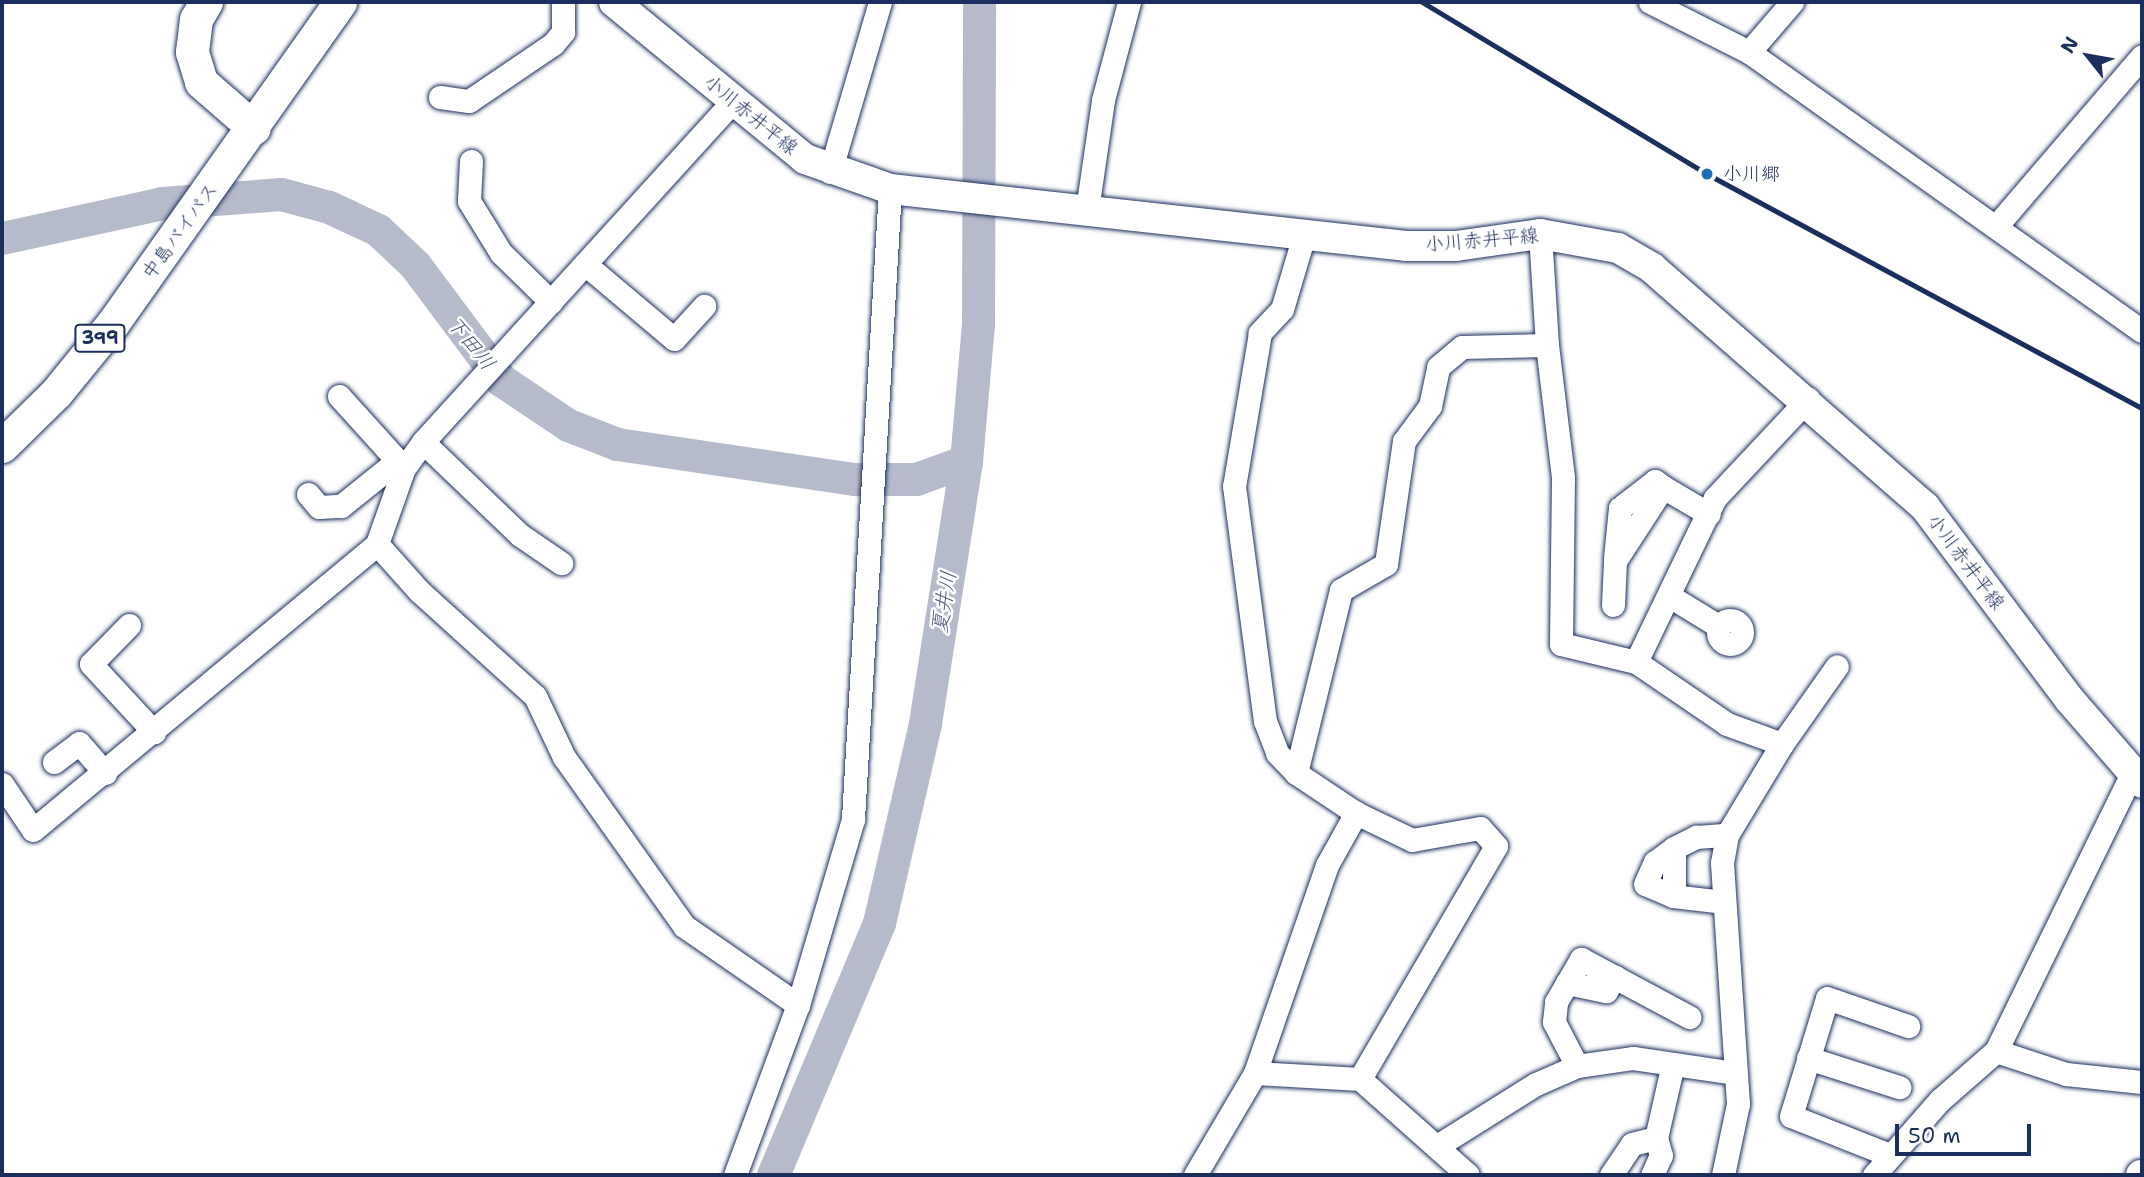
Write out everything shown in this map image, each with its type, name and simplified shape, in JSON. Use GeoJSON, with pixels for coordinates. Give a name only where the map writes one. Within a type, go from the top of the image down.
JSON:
{"type":"FeatureCollection","features":[{"type":"Feature","properties":{"kind":"highway"},"geometry":{"type":"LineString","coordinates":[[206,2],[196,19],[192,52],[201,82],[254,128]]}},
{"type":"Feature","properties":{"kind":"highway","name":"中島バイパス"},"geometry":{"type":"LineString","coordinates":[[2,446],[57,393],[189,222],[340,2]]}},
{"type":"Feature","properties":{"kind":"main road","name":"小川赤井平線"},"geometry":{"type":"LineString","coordinates":[[614,2],[784,144],[830,172],[895,190],[1456,246],[1540,234],[1618,248],[1652,268],[1808,399],[1925,507],[2069,699],[2138,777]]}},
{"type":"Feature","properties":{"kind":"street"},"geometry":{"type":"LineString","coordinates":[[440,97],[469,101],[553,44],[563,32],[563,2]]}},
{"type":"Feature","properties":{"kind":"street"},"geometry":{"type":"LineString","coordinates":[[830,172],[880,2]]}},
{"type":"Feature","properties":{"kind":"street"},"geometry":{"type":"LineString","coordinates":[[1087,210],[1103,100],[1129,2]]}},
{"type":"Feature","properties":{"kind":"street"},"geometry":{"type":"LineString","coordinates":[[1650,2],[1749,52],[1998,224],[2142,331]]}},
{"type":"Feature","properties":{"kind":"street"},"geometry":{"type":"LineString","coordinates":[[1749,52],[1792,2]]}},
{"type":"Feature","properties":{"kind":"street"},"geometry":{"type":"LineString","coordinates":[[1998,224],[2142,56]]}},
{"type":"Feature","properties":{"kind":"street"},"geometry":{"type":"LineString","coordinates":[[308,494],[319,507],[341,506],[401,464],[734,100]]}},
{"type":"Feature","properties":{"kind":"street"},"geometry":{"type":"LineString","coordinates":[[471,161],[469,201],[501,253],[551,302]]}},
{"type":"Feature","properties":{"kind":"street"},"geometry":{"type":"LineString","coordinates":[[735,1175],[798,1005],[853,819],[874,462],[895,190]]}},
{"type":"Feature","properties":{"kind":"street"},"geometry":{"type":"LineString","coordinates":[[1305,232],[1282,309],[1260,333],[1234,486],[1265,721],[1278,753],[1296,773],[1356,813],[1412,840],[1480,828],[1496,846],[1360,1079]]}},
{"type":"Feature","properties":{"kind":"street"},"geometry":{"type":"LineString","coordinates":[[1540,234],[1547,345],[1563,478],[1561,644],[1636,662],[1727,724],[1782,744]]}},
{"type":"Feature","properties":{"kind":"street"},"geometry":{"type":"LineString","coordinates":[[585,264],[674,339],[704,306]]}},
{"type":"Feature","properties":{"kind":"street"},"geometry":{"type":"LineString","coordinates":[[1296,773],[1341,590],[1385,564],[1404,441],[1430,406],[1438,367],[1462,347],[1547,345]]}},
{"type":"Feature","properties":{"kind":"street"},"geometry":{"type":"LineString","coordinates":[[339,396],[401,464]]}},
{"type":"Feature","properties":{"kind":"street"},"geometry":{"type":"LineString","coordinates":[[1636,662],[1730,477],[1808,399]]}},
{"type":"Feature","properties":{"kind":"street"},"geometry":{"type":"LineString","coordinates":[[423,442],[520,535],[561,563]]}},
{"type":"Feature","properties":{"kind":"street"},"geometry":{"type":"LineString","coordinates":[[2,784],[33,830],[105,773],[377,544],[401,464]]}},
{"type":"Feature","properties":{"kind":"street"},"geometry":{"type":"LineString","coordinates":[[1613,605],[1620,508],[1655,481],[1709,514]]}},
{"type":"Feature","properties":{"kind":"street"},"geometry":{"type":"LineString","coordinates":[[377,544],[419,591],[534,696],[564,757],[684,926],[798,1005]]}},
{"type":"Feature","properties":{"kind":"street"},"geometry":{"type":"LineString","coordinates":[[1671,597],[1720,627]]}},
{"type":"Feature","properties":{"kind":"street"},"geometry":{"type":"LineString","coordinates":[[128,625],[92,664],[154,732]]}},
{"type":"Feature","properties":{"kind":"street"},"geometry":{"type":"LineString","coordinates":[[1723,1175],[1735,1133],[1736,1073],[1724,902],[1727,835],[1782,744],[1837,666]]}},
{"type":"Feature","properties":{"kind":"street"},"geometry":{"type":"LineString","coordinates":[[54,762],[79,743],[105,773]]}},
{"type":"Feature","properties":{"kind":"street"},"geometry":{"type":"LineString","coordinates":[[1874,1175],[1887,1154],[1996,1051],[2138,777]]}},
{"type":"Feature","properties":{"kind":"street"},"geometry":{"type":"LineString","coordinates":[[1195,1175],[1255,1073],[1327,865],[1356,813]]}},
{"type":"Feature","properties":{"kind":"street"},"geometry":{"type":"LineString","coordinates":[[1724,902],[1674,896],[1674,848],[1696,837],[1727,835]]}},
{"type":"Feature","properties":{"kind":"street"},"geometry":{"type":"LineString","coordinates":[[1577,1066],[1554,1022],[1567,983],[1606,991],[1615,977],[1689,1017]]}},
{"type":"Feature","properties":{"kind":"street"},"geometry":{"type":"LineString","coordinates":[[1887,1154],[1791,1116],[1827,998],[1908,1026]]}},
{"type":"Feature","properties":{"kind":"street"},"geometry":{"type":"LineString","coordinates":[[1996,1051],[2066,1074],[2142,1082]]}},
{"type":"Feature","properties":{"kind":"street"},"geometry":{"type":"LineString","coordinates":[[1437,1146],[1536,1084],[1577,1066],[1633,1058],[1736,1073]]}},
{"type":"Feature","properties":{"kind":"street"},"geometry":{"type":"LineString","coordinates":[[1808,1058],[1899,1087]]}},
{"type":"Feature","properties":{"kind":"street"},"geometry":{"type":"LineString","coordinates":[[1652,1175],[1661,1155],[1656,1138],[1672,1064]]}},
{"type":"Feature","properties":{"kind":"street"},"geometry":{"type":"LineString","coordinates":[[1255,1073],[1360,1079],[1468,1175]]}},
{"type":"Feature","properties":{"kind":"street"},"geometry":{"type":"LineString","coordinates":[[1611,1175],[1632,1144],[1656,1138]]}},
{"type":"Feature","properties":{"kind":"waterway","name":"夏井川"},"geometry":{"type":"LineString","coordinates":[[773,1175],[879,923],[925,723],[966,461],[978,323],[979,2]]}},
{"type":"Feature","properties":{"kind":"waterway","name":"下田川"},"geometry":{"type":"LineString","coordinates":[[2,238],[162,203],[281,194],[329,207],[378,230],[415,265],[501,380],[568,425],[617,444],[855,479],[916,479],[966,461]]}},
{"type":"Feature","properties":{"kind":"railway"},"geometry":{"type":"LineString","coordinates":[[1422,2],[1707,174],[2142,408]]}},
{"type":"Feature","properties":{"kind":"place","name":"小川郷"},"geometry":{"type":"Point","coordinates":[1707,174]}}]}
